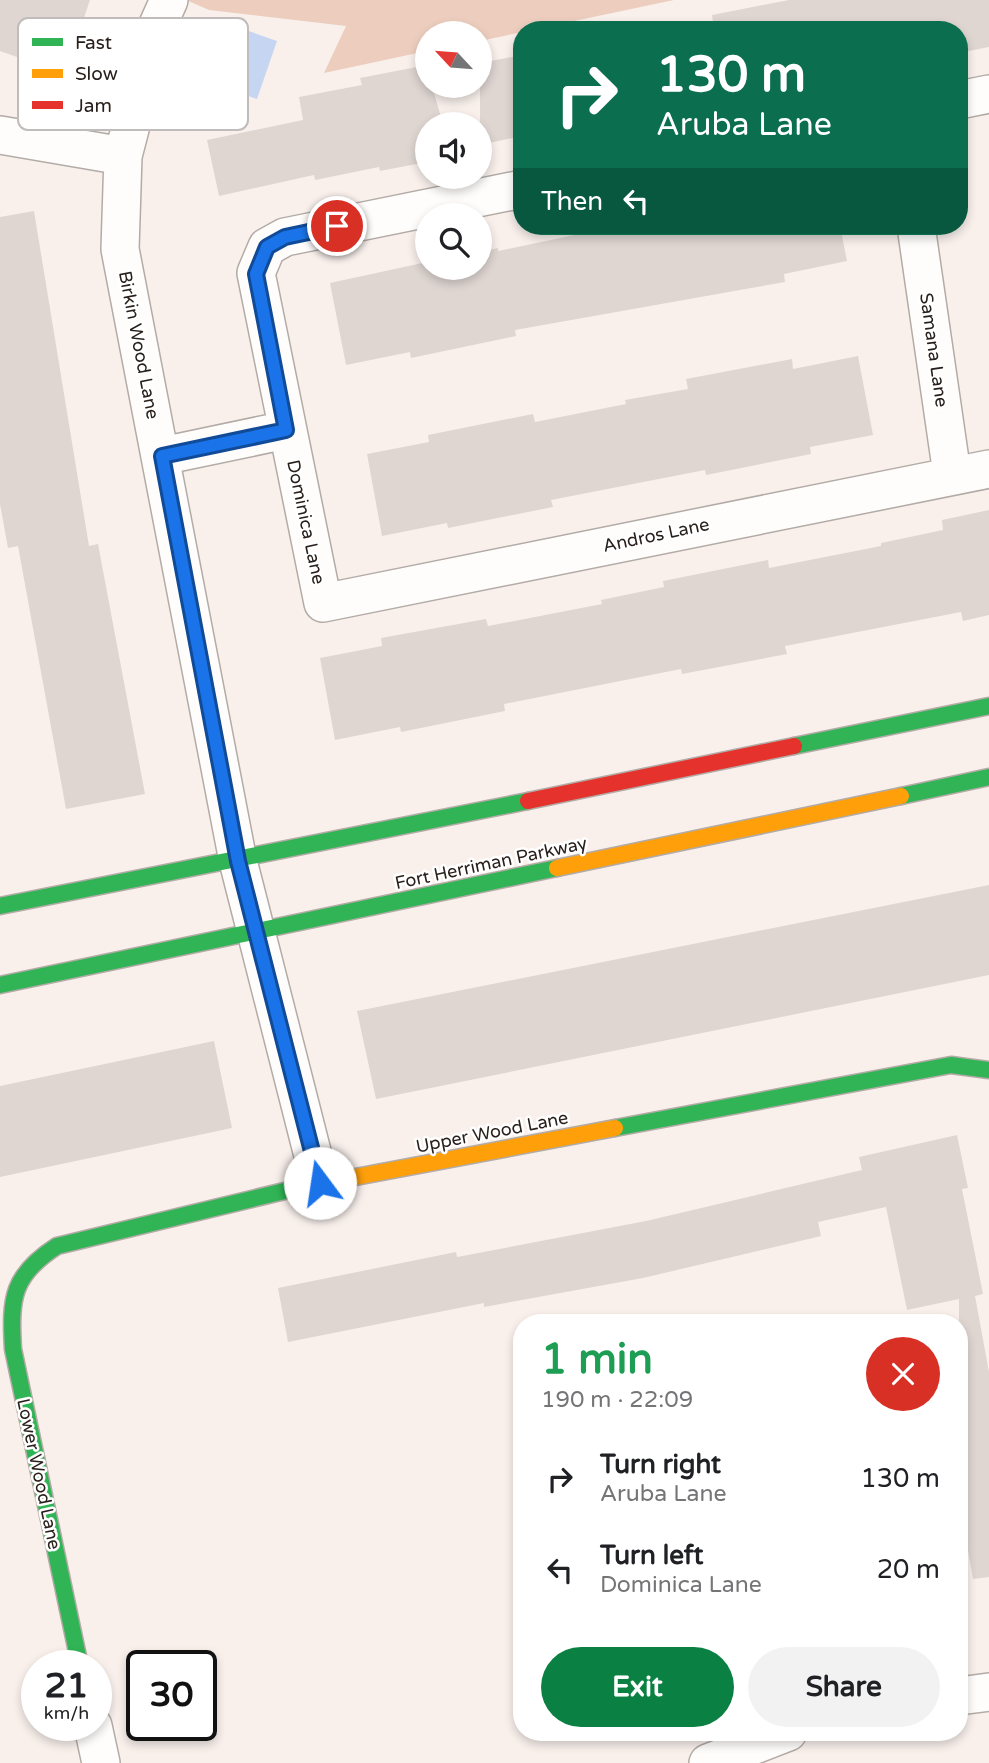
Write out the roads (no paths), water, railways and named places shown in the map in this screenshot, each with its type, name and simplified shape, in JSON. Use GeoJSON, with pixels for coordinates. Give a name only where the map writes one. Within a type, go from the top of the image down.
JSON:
{"type":"FeatureCollection","features":[{"type":"Feature","properties":{"kind":"street","name":"Birkin Wood Lane"},"geometry":{"type":"LineString","coordinates":[[161,18],[169,0]]}},
{"type":"Feature","properties":{"kind":"street"},"geometry":{"type":"LineString","coordinates":[[968,98],[989,94]]}},
{"type":"Feature","properties":{"kind":"street","name":"Birkin Wood Lane"},"geometry":{"type":"LineString","coordinates":[[130,130],[123,156],[120,249],[238,861],[320,1183]]}},
{"type":"Feature","properties":{"kind":"street"},"geometry":{"type":"LineString","coordinates":[[0,135],[123,156]]}},
{"type":"Feature","properties":{"kind":"street","name":"Dominica Lane"},"geometry":{"type":"LineString","coordinates":[[323,603],[256,274],[267,247],[285,237],[513,191]]}},
{"type":"Feature","properties":{"kind":"street","name":"Samana Lane"},"geometry":{"type":"LineString","coordinates":[[917,235],[952,474]]}},
{"type":"Feature","properties":{"kind":"street"},"geometry":{"type":"LineString","coordinates":[[162,456],[286,430]]}},
{"type":"Feature","properties":{"kind":"street","name":"Andros Lane"},"geometry":{"type":"LineString","coordinates":[[323,603],[952,474],[989,469]]}},
{"type":"Feature","properties":{"kind":"street"},"geometry":{"type":"LineString","coordinates":[[0,906],[238,861],[989,706]]}},
{"type":"Feature","properties":{"kind":"street","name":"Fort Herriman Parkway"},"geometry":{"type":"LineString","coordinates":[[0,985],[989,777]]}},
{"type":"Feature","properties":{"kind":"street","name":"Upper Wood Lane"},"geometry":{"type":"LineString","coordinates":[[18,1281],[33,1260],[57,1245],[320,1183],[951,1065],[989,1070]]}},
{"type":"Feature","properties":{"kind":"street","name":"Lower Wood Lane"},"geometry":{"type":"LineString","coordinates":[[18,1281],[10,1309],[13,1349],[77,1650]]}},
{"type":"Feature","properties":{"kind":"street"},"geometry":{"type":"LineString","coordinates":[[968,1695],[989,1692]]}},
{"type":"Feature","properties":{"kind":"street"},"geometry":{"type":"LineString","coordinates":[[96,1741],[101,1763]]}},
{"type":"Feature","properties":{"kind":"street"},"geometry":{"type":"LineString","coordinates":[[709,1754],[756,1741]]}},
{"type":"Feature","properties":{"kind":"water"},"geometry":{"type":"Polygon","coordinates":[[[248,31],[277,41],[257,99],[248,96],[248,31]]]}}]}
